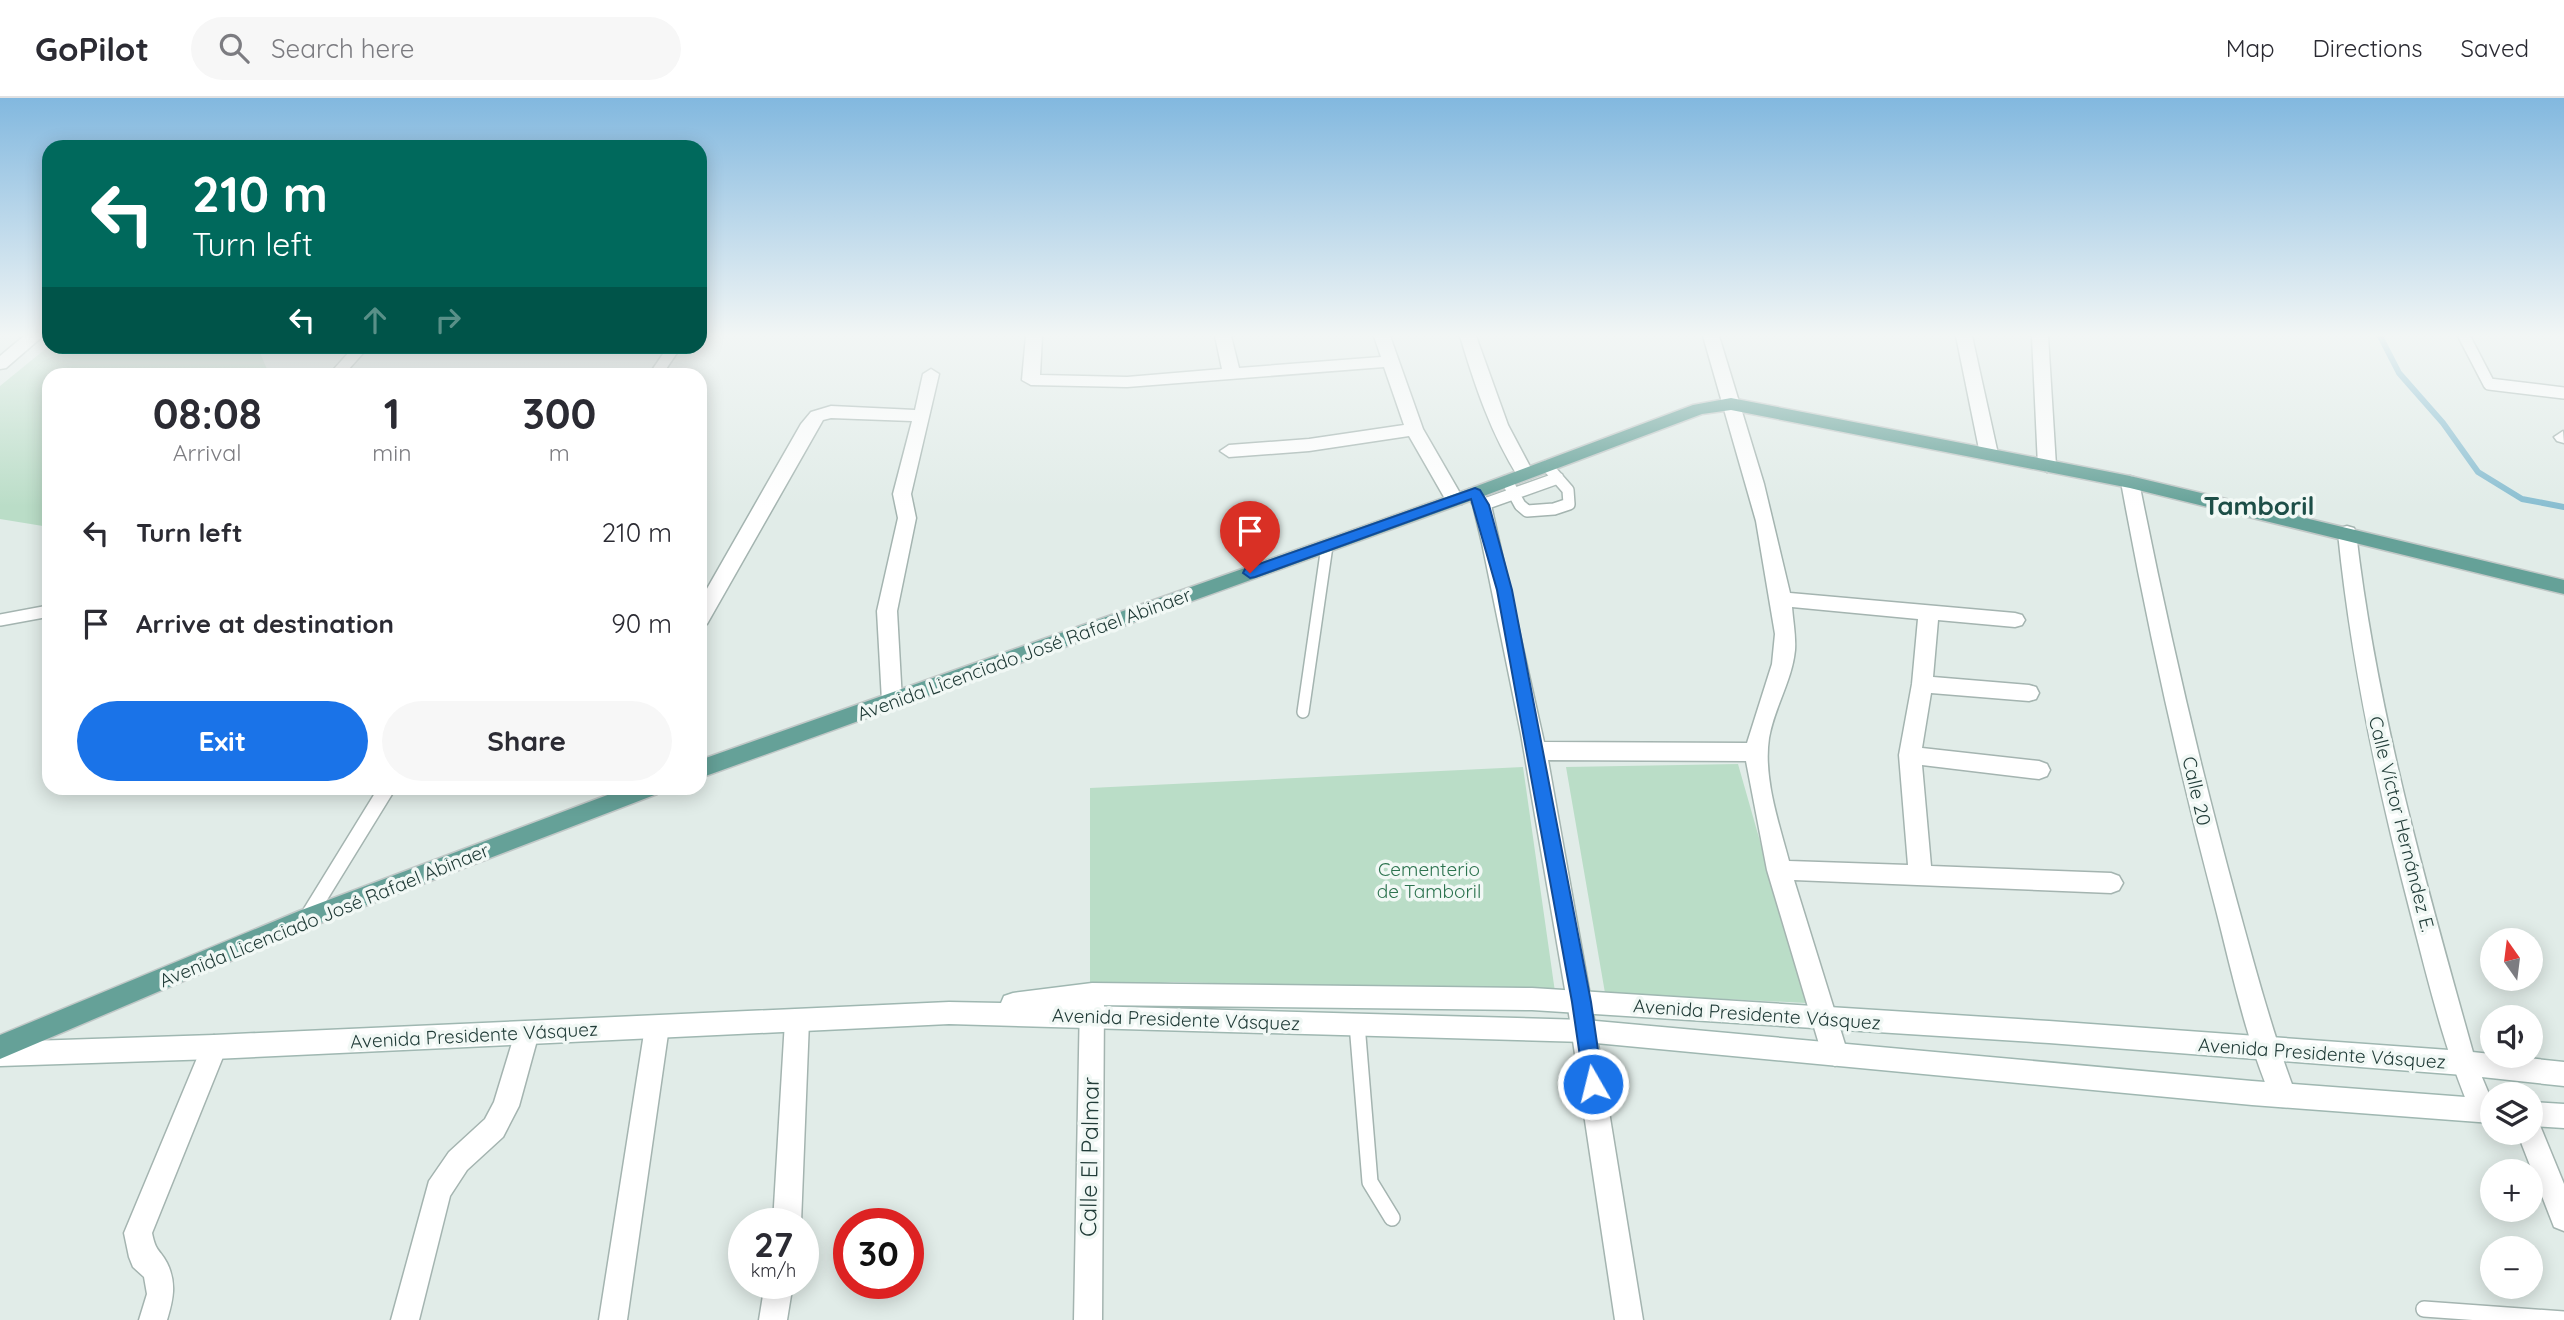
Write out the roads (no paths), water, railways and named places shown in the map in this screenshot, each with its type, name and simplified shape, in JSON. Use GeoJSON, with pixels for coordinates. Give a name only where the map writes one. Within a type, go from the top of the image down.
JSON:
{"type":"FeatureCollection","features":[{"type":"Feature","properties":{"kind":"main road","name":"Avenida Licenciado José Rafael Abinaer"},"geometry":{"type":"LineString","coordinates":[[707,767],[1327,546],[1553,472],[1699,409],[1731,404],[2130,482],[2564,587]]}},
{"type":"Feature","properties":{"kind":"main road","name":"Avenida Licenciado José Rafael Abinaer"},"geometry":{"type":"LineString","coordinates":[[0,1047],[307,918],[631,795]]}},
{"type":"Feature","properties":{"kind":"street"},"geometry":{"type":"LineString","coordinates":[[892,701],[887,611],[907,518],[902,494],[927,393]]}},
{"type":"Feature","properties":{"kind":"street"},"geometry":{"type":"LineString","coordinates":[[1401,393],[1414,429],[1470,499],[1504,590],[1586,1031],[1629,1320]]}},
{"type":"Feature","properties":{"kind":"street"},"geometry":{"type":"LineString","coordinates":[[1488,393],[1510,451],[1516,483]]}},
{"type":"Feature","properties":{"kind":"street"},"geometry":{"type":"LineString","coordinates":[[1728,393],[1760,501],[1786,636],[1784,661],[1757,751],[1778,870],[1835,1054]]}},
{"type":"Feature","properties":{"kind":"street"},"geometry":{"type":"LineString","coordinates":[[1976,393],[1989,454]]}},
{"type":"Feature","properties":{"kind":"street"},"geometry":{"type":"LineString","coordinates":[[2043,393],[2047,466]]}},
{"type":"Feature","properties":{"kind":"street"},"geometry":{"type":"LineString","coordinates":[[707,607],[817,416],[831,412],[922,416]]}},
{"type":"Feature","properties":{"kind":"street"},"geometry":{"type":"LineString","coordinates":[[1229,451],[1309,445],[1414,429]]}},
{"type":"Feature","properties":{"kind":"street","name":"Calle 20"},"geometry":{"type":"LineString","coordinates":[[2130,482],[2153,605],[2211,852],[2266,1050],[2283,1095]]}},
{"type":"Feature","properties":{"kind":"street","name":"Calle Víctor Hernández E."},"geometry":{"type":"LineString","coordinates":[[2347,533],[2353,599],[2373,706],[2463,1063],[2480,1097]]}},
{"type":"Feature","properties":{"kind":"street"},"geometry":{"type":"LineString","coordinates":[[1781,599],[2015,620]]}},
{"type":"Feature","properties":{"kind":"street"},"geometry":{"type":"LineString","coordinates":[[1920,875],[1910,755],[1922,684],[1929,613]]}},
{"type":"Feature","properties":{"kind":"street"},"geometry":{"type":"LineString","coordinates":[[1922,684],[2029,692]]}},
{"type":"Feature","properties":{"kind":"street"},"geometry":{"type":"LineString","coordinates":[[1535,751],[1757,751]]}},
{"type":"Feature","properties":{"kind":"street"},"geometry":{"type":"LineString","coordinates":[[1910,755],[2039,770]]}},
{"type":"Feature","properties":{"kind":"street"},"geometry":{"type":"LineString","coordinates":[[1778,870],[2111,883]]}},
{"type":"Feature","properties":{"kind":"street","name":"Avenida Presidente Vásquez"},"geometry":{"type":"LineString","coordinates":[[0,1054],[797,1021],[1091,1005],[1532,999],[2463,1063],[2564,1074]]}},
{"type":"Feature","properties":{"kind":"street","name":"Avenida Presidente Vásquez"},"geometry":{"type":"LineString","coordinates":[[1091,1005],[1357,1024],[1586,1031],[2480,1110]]}},
{"type":"Feature","properties":{"kind":"street","name":"Calle El Palmar"},"geometry":{"type":"LineString","coordinates":[[1088,1320],[1091,1005]]}},
{"type":"Feature","properties":{"kind":"street"},"geometry":{"type":"LineString","coordinates":[[788,1208],[797,1021]]}},
{"type":"Feature","properties":{"kind":"street"},"geometry":{"type":"LineString","coordinates":[[613,1320],[657,1027]]}},
{"type":"Feature","properties":{"kind":"street"},"geometry":{"type":"LineString","coordinates":[[405,1320],[438,1191],[458,1161],[494,1128],[506,1105],[527,1033]]}},
{"type":"Feature","properties":{"kind":"street"},"geometry":{"type":"LineString","coordinates":[[153,1320],[161,1294],[156,1270],[143,1257],[138,1233],[214,1047]]}},
{"type":"Feature","properties":{"kind":"street"},"geometry":{"type":"LineString","coordinates":[[2543,1115],[2564,1116]]}},
{"type":"Feature","properties":{"kind":"street"},"geometry":{"type":"LineString","coordinates":[[2534,1145],[2564,1217]]}},
{"type":"Feature","properties":{"kind":"street"},"geometry":{"type":"LineString","coordinates":[[773,1320],[776,1299]]}},
{"type":"Feature","properties":{"kind":"lane"},"geometry":{"type":"LineString","coordinates":[[1516,483],[1520,505],[1533,513],[1569,504],[1568,490],[1553,472]]}},
{"type":"Feature","properties":{"kind":"lane"},"geometry":{"type":"LineString","coordinates":[[1303,712],[1327,546]]}},
{"type":"Feature","properties":{"kind":"lane"},"geometry":{"type":"LineString","coordinates":[[0,620],[42,612]]}},
{"type":"Feature","properties":{"kind":"lane"},"geometry":{"type":"LineString","coordinates":[[307,918],[383,795]]}},
{"type":"Feature","properties":{"kind":"lane"},"geometry":{"type":"LineString","coordinates":[[1357,1024],[1370,1182],[1392,1218]]}},
{"type":"Feature","properties":{"kind":"lane"},"geometry":{"type":"LineString","coordinates":[[2424,1309],[2564,1319]]}},
{"type":"Feature","properties":{"kind":"waterway"},"geometry":{"type":"LineString","coordinates":[[2417,393],[2443,423],[2478,472],[2522,499],[2564,507]]}},
{"type":"Feature","properties":{"kind":"district","name":"Tamboril"},"geometry":{"type":"Point","coordinates":[2259,505]}},
{"type":"Feature","properties":{"kind":"park label","name":"Cementerio de Tamboril"},"geometry":{"type":"Point","coordinates":[1429,880]}}]}
